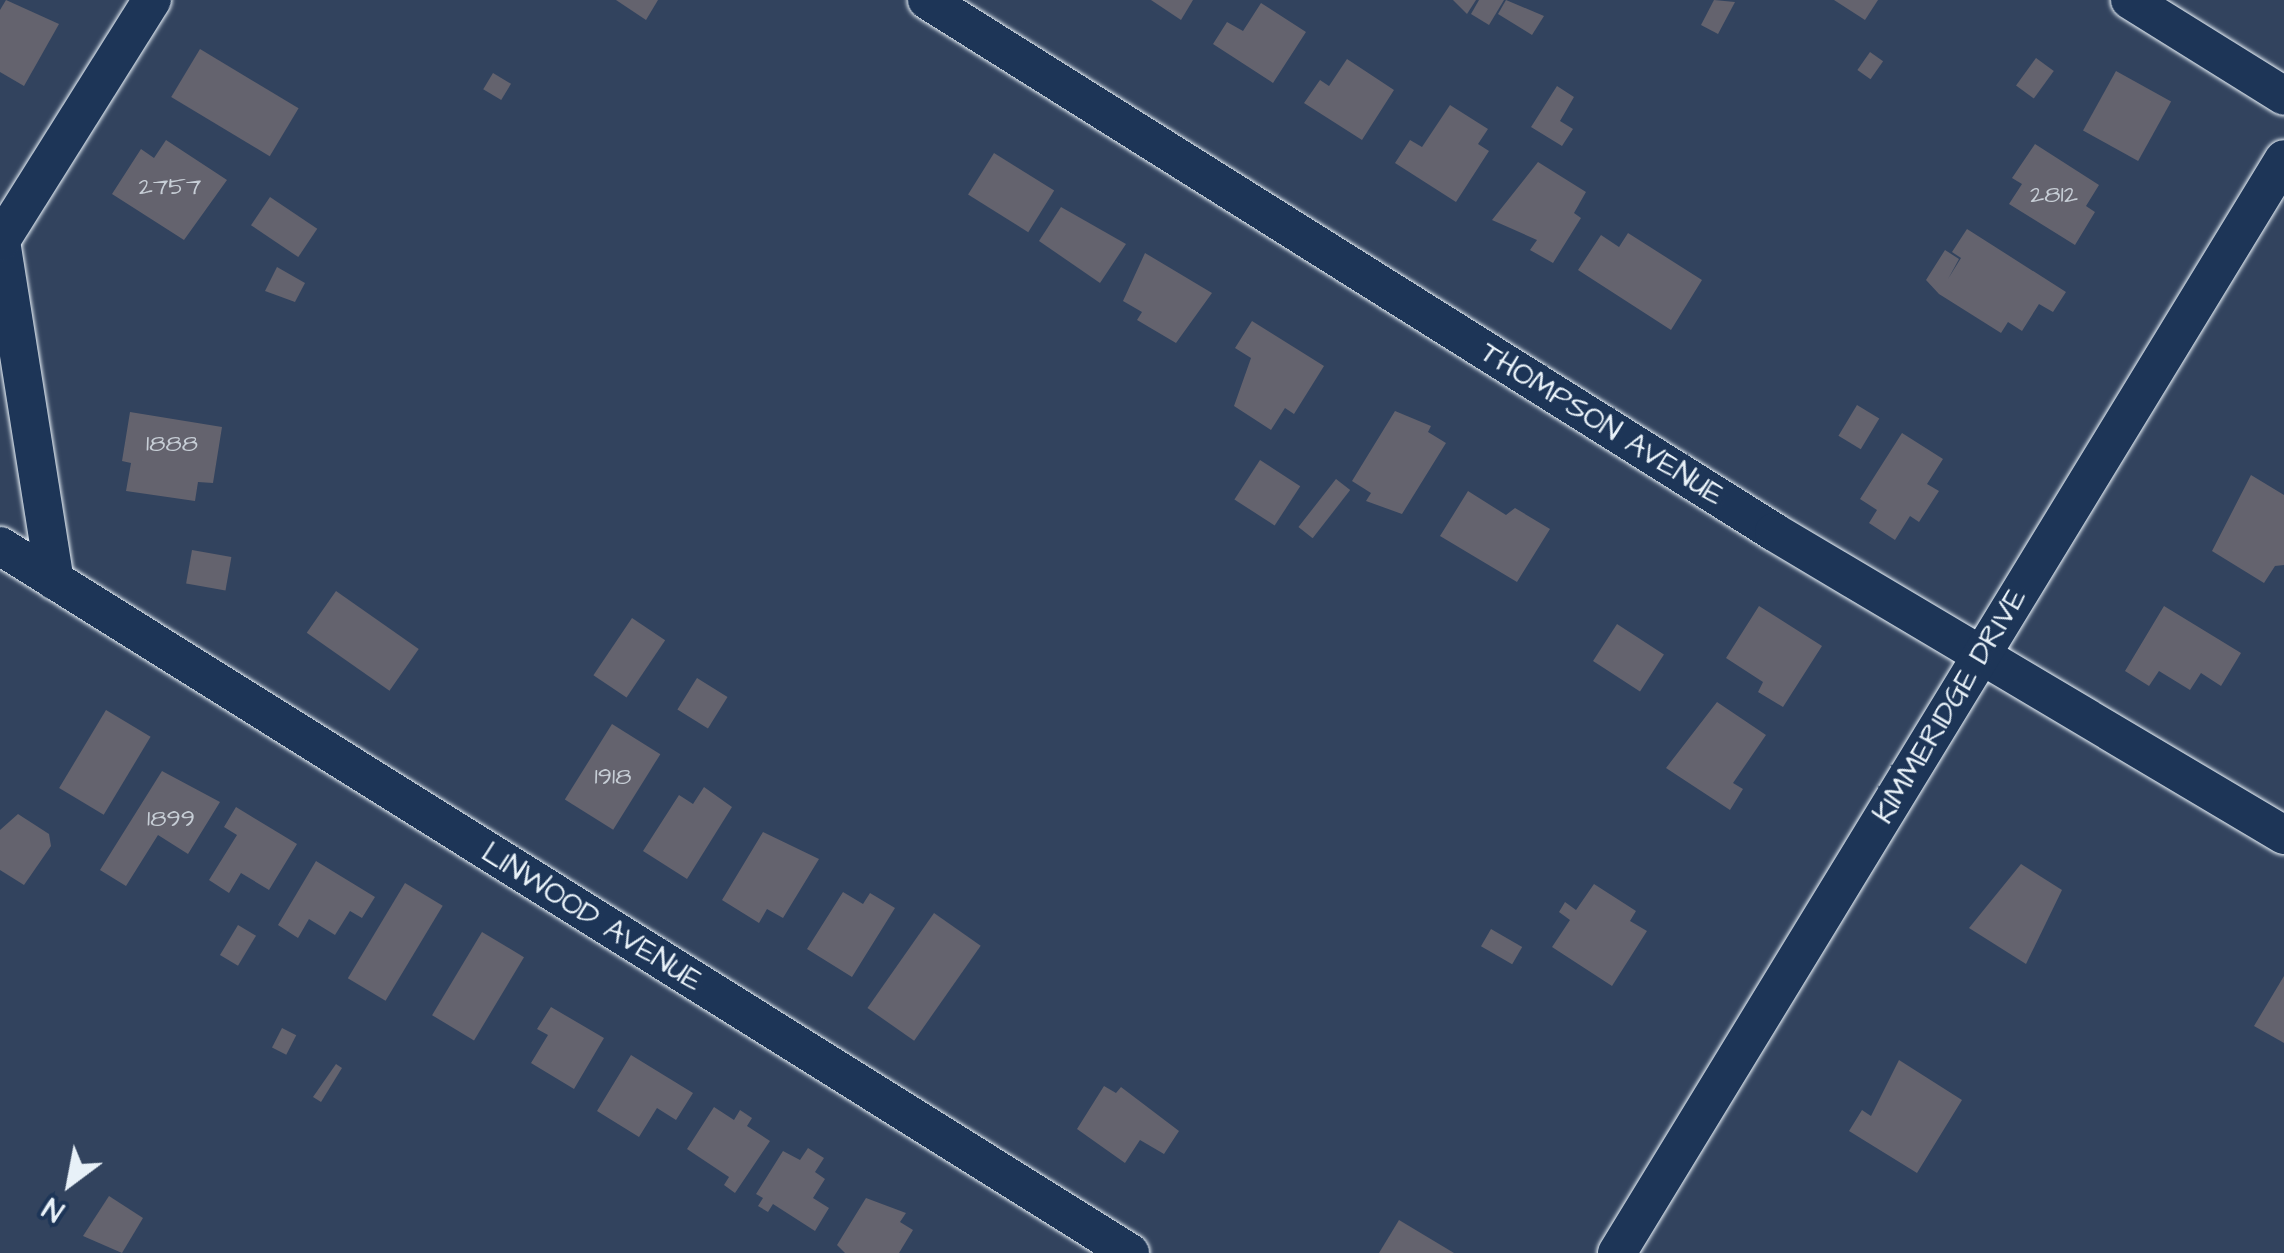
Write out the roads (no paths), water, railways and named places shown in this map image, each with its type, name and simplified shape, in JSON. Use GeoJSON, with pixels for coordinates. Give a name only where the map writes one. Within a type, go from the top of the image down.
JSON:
{"type":"FeatureCollection","features":[{"type":"Feature","properties":{"kind":"street"},"geometry":{"type":"LineString","coordinates":[[56,581],[0,241],[14,188],[152,0]]}},
{"type":"Feature","properties":{"kind":"street","name":"THOMPSON AVENUE"},"geometry":{"type":"LineString","coordinates":[[927,0],[1981,655],[2284,835]]}},
{"type":"Feature","properties":{"kind":"street"},"geometry":{"type":"LineString","coordinates":[[2130,0],[2284,96]]}},
{"type":"Feature","properties":{"kind":"street","name":"KIMMERIDGE DRIVE"},"geometry":{"type":"LineString","coordinates":[[1617,1253],[2284,159]]}},
{"type":"Feature","properties":{"kind":"street","name":"LINWOOD AVENUE"},"geometry":{"type":"LineString","coordinates":[[0,546],[1130,1253]]}}]}
